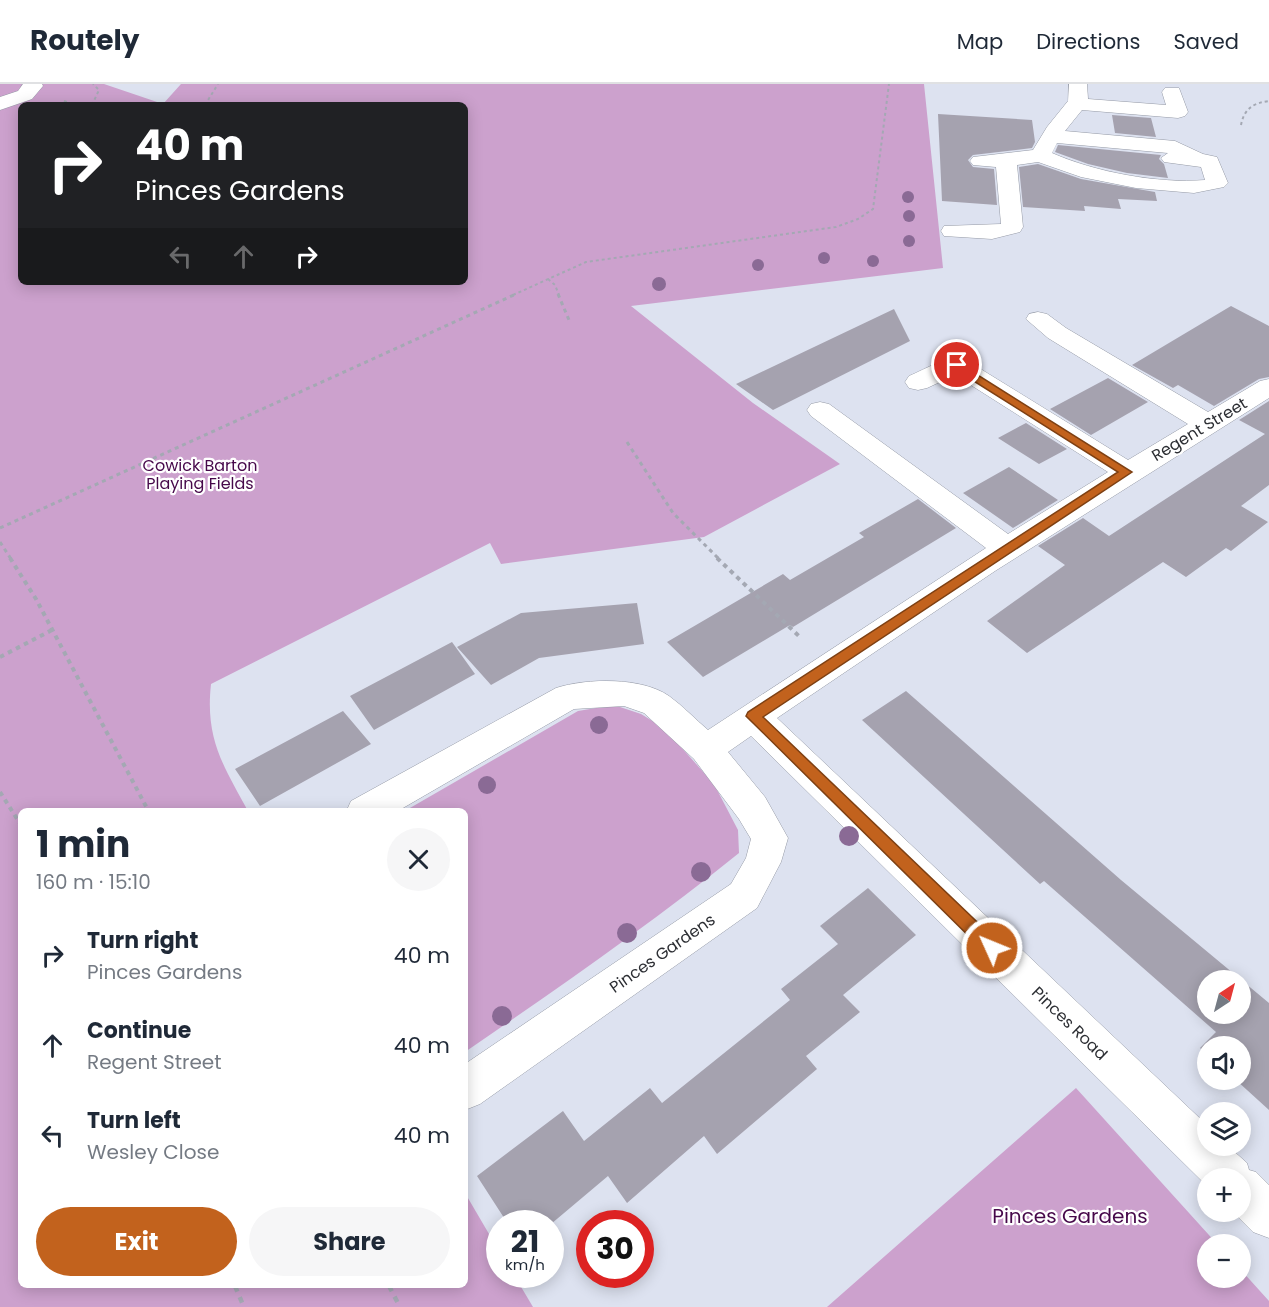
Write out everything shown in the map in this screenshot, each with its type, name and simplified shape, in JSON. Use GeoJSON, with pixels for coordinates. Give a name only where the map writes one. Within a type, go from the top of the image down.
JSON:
{"type":"FeatureCollection","features":[{"type":"Feature","properties":{"kind":"street"},"geometry":{"type":"LineString","coordinates":[[0,104],[25,95],[34,86],[32,84]]}},
{"type":"Feature","properties":{"kind":"street"},"geometry":{"type":"LineString","coordinates":[[1071,84],[1077,91],[1178,112],[1172,92]]}},
{"type":"Feature","properties":{"kind":"street"},"geometry":{"type":"LineString","coordinates":[[1041,155],[1077,91]]}},
{"type":"Feature","properties":{"kind":"street"},"geometry":{"type":"LineString","coordinates":[[1051,136],[1175,147],[1199,160]]}},
{"type":"Feature","properties":{"kind":"street"},"geometry":{"type":"LineString","coordinates":[[980,161],[1006,161],[1041,155],[1089,174],[1125,182],[1201,187],[1217,183],[1210,161],[1171,158]]}},
{"type":"Feature","properties":{"kind":"street"},"geometry":{"type":"LineString","coordinates":[[952,231],[1000,231],[1009,230],[1012,227],[1006,161]]}},
{"type":"Feature","properties":{"kind":"street"},"geometry":{"type":"LineString","coordinates":[[1038,319],[1057,333],[1208,423]]}},
{"type":"Feature","properties":{"kind":"street"},"geometry":{"type":"LineString","coordinates":[[918,382],[957,365],[1127,472]]}},
{"type":"Feature","properties":{"kind":"street","name":"Regent Street"},"geometry":{"type":"LineString","coordinates":[[830,665],[1127,472],[1269,387]]}},
{"type":"Feature","properties":{"kind":"street"},"geometry":{"type":"LineString","coordinates":[[820,410],[1007,549]]}},
{"type":"Feature","properties":{"kind":"street"},"geometry":{"type":"LineString","coordinates":[[706,749],[830,665]]}},
{"type":"Feature","properties":{"kind":"street","name":"Pinces Gardens"},"geometry":{"type":"LineString","coordinates":[[371,808],[568,697],[625,693],[656,704],[706,749],[752,808],[770,838],[763,862],[744,896],[468,1087]]}},
{"type":"Feature","properties":{"kind":"street","name":"Pinces Road"},"geometry":{"type":"LineString","coordinates":[[753,716],[1220,1168]]}},
{"type":"Feature","properties":{"kind":"street"},"geometry":{"type":"LineString","coordinates":[[1251,1198],[1269,1215]]}},
{"type":"Feature","properties":{"kind":"path"},"geometry":{"type":"LineString","coordinates":[[93,84],[99,90],[93,102]]}},
{"type":"Feature","properties":{"kind":"path"},"geometry":{"type":"LineString","coordinates":[[207,102],[218,84]]}},
{"type":"Feature","properties":{"kind":"path"},"geometry":{"type":"LineString","coordinates":[[0,528],[586,262],[836,227],[858,219],[873,209],[889,84]]}},
{"type":"Feature","properties":{"kind":"path"},"geometry":{"type":"LineString","coordinates":[[1240,125],[1242,115],[1249,106],[1269,100]]}},
{"type":"Feature","properties":{"kind":"path"},"geometry":{"type":"LineString","coordinates":[[547,279],[555,285],[569,320]]}},
{"type":"Feature","properties":{"kind":"path"},"geometry":{"type":"LineString","coordinates":[[627,442],[673,513],[693,535],[830,665]]}},
{"type":"Feature","properties":{"kind":"path"},"geometry":{"type":"LineString","coordinates":[[0,542],[52,630],[147,808]]}},
{"type":"Feature","properties":{"kind":"path"},"geometry":{"type":"LineString","coordinates":[[0,657],[52,630]]}},
{"type":"Feature","properties":{"kind":"path"},"geometry":{"type":"LineString","coordinates":[[0,792],[18,820]]}},
{"type":"Feature","properties":{"kind":"path"},"geometry":{"type":"LineString","coordinates":[[236,1288],[243,1307]]}},
{"type":"Feature","properties":{"kind":"path"},"geometry":{"type":"LineString","coordinates":[[390,1288],[400,1307]]}},
{"type":"Feature","properties":{"kind":"green space","name":"Cowick Barton Playing Fields"},"geometry":{"type":"Polygon","coordinates":[[[0,84],[104,84],[157,102],[18,102],[18,285],[468,285],[468,102],[165,102],[181,84],[924,84],[943,268],[631,306],[753,403],[840,464],[704,537],[501,564],[490,543],[211,684],[213,736],[224,765],[246,808],[18,808],[18,1288],[468,1288],[468,1198],[486,1229],[486,1288],[522,1288],[533,1307],[0,1307],[0,84]]]}},
{"type":"Feature","properties":{"kind":"green space"},"geometry":{"type":"Polygon","coordinates":[[[614,705],[641,714],[664,728],[714,784],[738,830],[739,853],[638,930],[468,1050],[468,808],[410,808],[578,711],[614,705]]]}},
{"type":"Feature","properties":{"kind":"green space","name":"Pinces Gardens"},"geometry":{"type":"Polygon","coordinates":[[[1076,1088],[1208,1234],[1197,1234],[1197,1288],[1251,1288],[1251,1281],[1269,1301],[1269,1307],[827,1307],[1076,1088]]]}},
{"type":"Feature","properties":{"kind":"building"},"geometry":{"type":"Polygon","coordinates":[[[938,114],[1032,120],[1035,142],[1032,148],[973,155],[968,160],[973,167],[994,169],[997,205],[942,201],[938,114]]]}},
{"type":"Feature","properties":{"kind":"building"},"geometry":{"type":"Polygon","coordinates":[[[1112,115],[1151,118],[1156,137],[1115,133],[1112,115]]]}},
{"type":"Feature","properties":{"kind":"building"},"geometry":{"type":"Polygon","coordinates":[[[1058,145],[1161,155],[1159,159],[1164,164],[1168,178],[1127,173],[1088,164],[1055,152],[1058,145]]]}},
{"type":"Feature","properties":{"kind":"building"},"geometry":{"type":"Polygon","coordinates":[[[1038,164],[1081,179],[1155,192],[1157,201],[1118,199],[1121,209],[1084,206],[1085,211],[1023,207],[1019,167],[1038,164]]]}},
{"type":"Feature","properties":{"kind":"building"},"geometry":{"type":"Polygon","coordinates":[[[1231,306],[1269,326],[1269,377],[1259,379],[1214,406],[1178,385],[1173,388],[1132,365],[1231,306]]]}},
{"type":"Feature","properties":{"kind":"building"},"geometry":{"type":"Polygon","coordinates":[[[894,309],[910,341],[773,410],[736,384],[894,309]]]}},
{"type":"Feature","properties":{"kind":"building"},"geometry":{"type":"Polygon","coordinates":[[[1108,378],[1148,402],[1091,435],[1050,409],[1108,378]]]}},
{"type":"Feature","properties":{"kind":"building"},"geometry":{"type":"Polygon","coordinates":[[[1269,401],[1269,485],[1241,506],[1268,522],[1231,551],[1226,548],[1186,577],[1163,562],[1027,653],[987,621],[1065,565],[1038,546],[1083,518],[1109,536],[1265,434],[1239,420],[1269,401]]]}},
{"type":"Feature","properties":{"kind":"building"},"geometry":{"type":"Polygon","coordinates":[[[1026,423],[1067,449],[1039,464],[998,438],[1026,423]]]}},
{"type":"Feature","properties":{"kind":"building"},"geometry":{"type":"Polygon","coordinates":[[[1009,467],[1058,500],[1013,528],[963,493],[1009,467]]]}},
{"type":"Feature","properties":{"kind":"building"},"geometry":{"type":"Polygon","coordinates":[[[918,499],[956,528],[793,627],[790,625],[703,677],[667,642],[783,574],[790,580],[864,537],[859,533],[918,499]]]}},
{"type":"Feature","properties":{"kind":"building"},"geometry":{"type":"Polygon","coordinates":[[[637,603],[644,644],[539,658],[491,685],[457,647],[521,613],[637,603]]]}},
{"type":"Feature","properties":{"kind":"building"},"geometry":{"type":"Polygon","coordinates":[[[452,642],[475,674],[374,730],[350,696],[452,642]]]}},
{"type":"Feature","properties":{"kind":"building"},"geometry":{"type":"Polygon","coordinates":[[[906,691],[1121,880],[1229,970],[1197,970],[1197,1015],[1044,881],[1040,884],[862,720],[906,691]]]}},
{"type":"Feature","properties":{"kind":"building"},"geometry":{"type":"Polygon","coordinates":[[[343,711],[371,744],[260,806],[235,769],[343,711]]]}},
{"type":"Feature","properties":{"kind":"building"},"geometry":{"type":"Polygon","coordinates":[[[868,888],[916,935],[843,995],[860,1012],[806,1056],[817,1069],[717,1154],[704,1136],[627,1203],[608,1176],[564,1213],[564,1210],[499,1210],[477,1176],[563,1111],[584,1141],[650,1088],[662,1103],[790,1000],[781,989],[838,944],[820,926],[868,888]]]}},
{"type":"Feature","properties":{"kind":"building"},"geometry":{"type":"Polygon","coordinates":[[[1251,988],[1269,1003],[1269,1110],[1247,1090],[1251,1090],[1251,1036],[1212,1036],[1216,1032],[1207,1024],[1251,1024],[1251,988]]]}},
{"type":"Feature","properties":{"kind":"route"},"geometry":{"type":"LineString","coordinates":[[957,365],[1127,472],[753,716],[992,948]]}}]}
